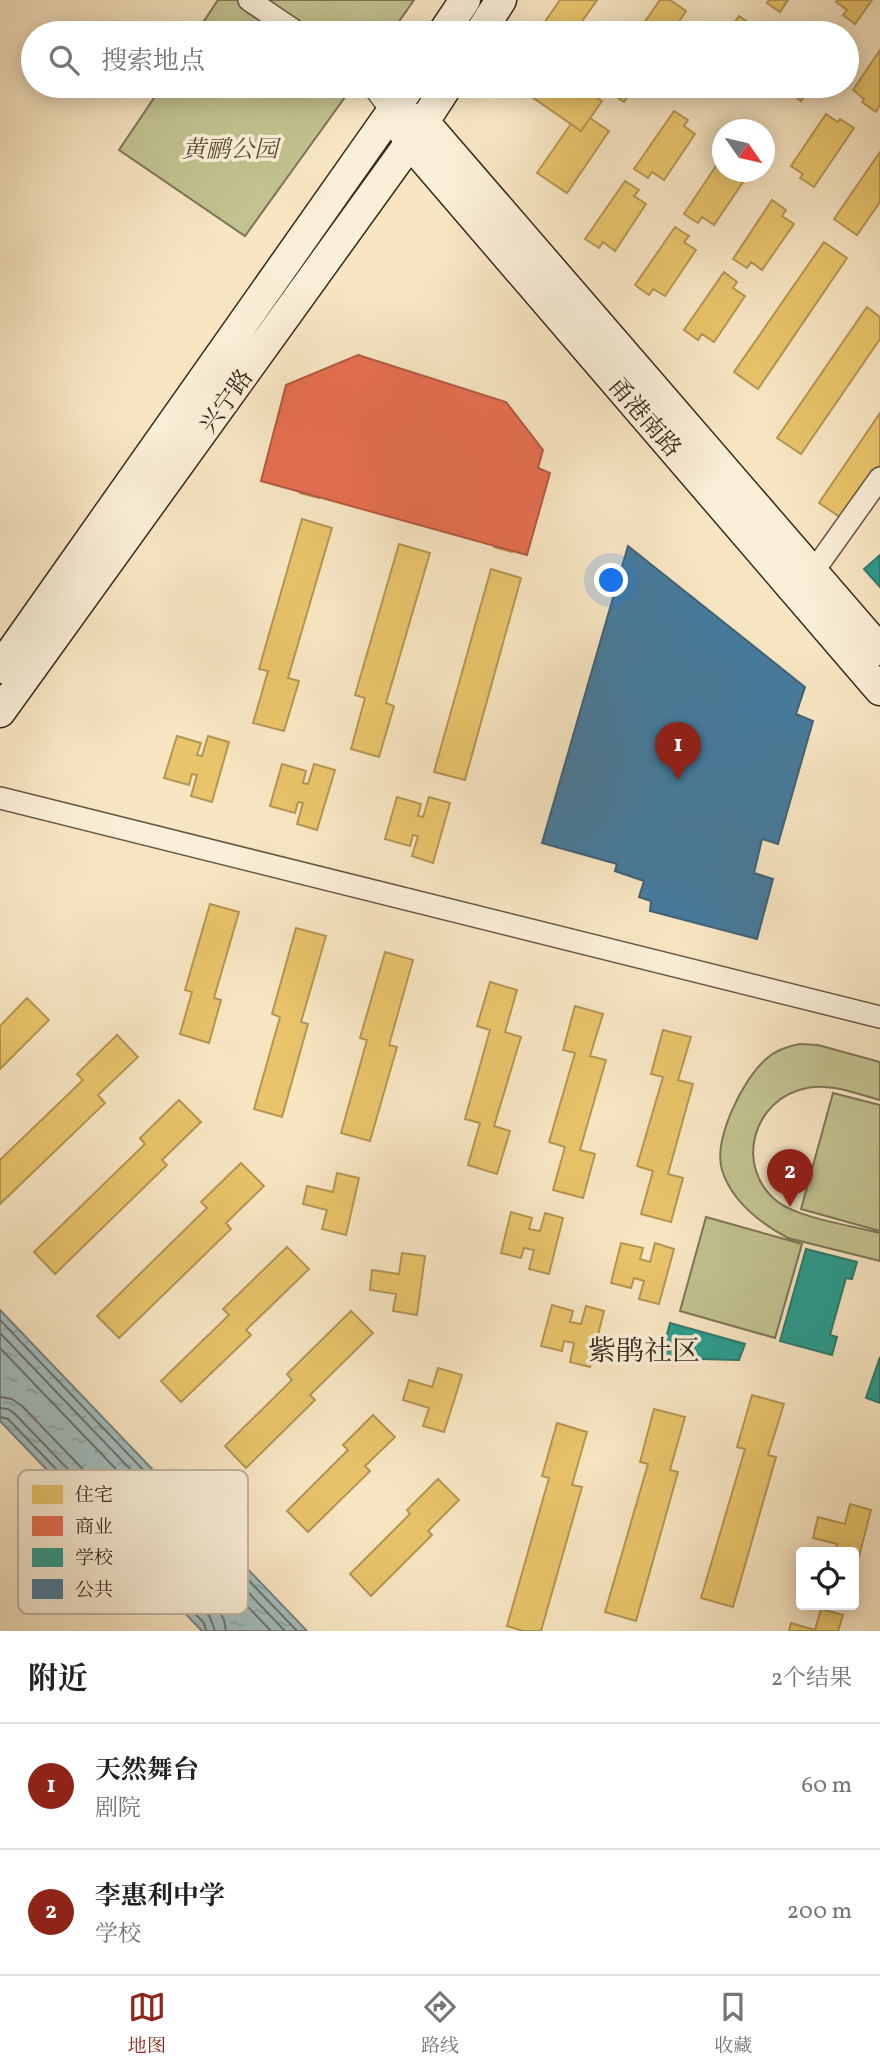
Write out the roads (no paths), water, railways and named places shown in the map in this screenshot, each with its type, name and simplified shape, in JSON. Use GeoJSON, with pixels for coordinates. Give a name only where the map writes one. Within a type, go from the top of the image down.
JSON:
{"type":"FeatureCollection","features":[{"type":"Feature","properties":{"kind":"main road"},"geometry":{"type":"LineString","coordinates":[[451,21],[465,0]]}},
{"type":"Feature","properties":{"kind":"main road"},"geometry":{"type":"LineString","coordinates":[[488,21],[501,0]]}},
{"type":"Feature","properties":{"kind":"main road","name":"兴宁路"},"geometry":{"type":"LineString","coordinates":[[0,668],[402,98]]}},
{"type":"Feature","properties":{"kind":"main road","name":"兴宁路"},"geometry":{"type":"LineString","coordinates":[[0,712],[417,133],[439,98]]}},
{"type":"Feature","properties":{"kind":"main road"},"geometry":{"type":"LineString","coordinates":[[393,112],[417,133]]}},
{"type":"Feature","properties":{"kind":"main road","name":"甬港南路"},"geometry":{"type":"LineString","coordinates":[[417,133],[813,572],[880,650]]}},
{"type":"Feature","properties":{"kind":"main road","name":"甬港南路"},"geometry":{"type":"LineString","coordinates":[[417,133],[880,690]]}},
{"type":"Feature","properties":{"kind":"street"},"geometry":{"type":"LineString","coordinates":[[249,0],[280,21]]}},
{"type":"Feature","properties":{"kind":"street"},"geometry":{"type":"LineString","coordinates":[[382,98],[393,112]]}},
{"type":"Feature","properties":{"kind":"street"},"geometry":{"type":"LineString","coordinates":[[813,572],[880,478]]}},
{"type":"Feature","properties":{"kind":"street"},"geometry":{"type":"LineString","coordinates":[[0,798],[880,1017]]}},
{"type":"Feature","properties":{"kind":"water"},"geometry":{"type":"Polygon","coordinates":[[[0,1310],[153,1470],[47,1470],[0,1421],[0,1310]]]}},
{"type":"Feature","properties":{"kind":"water"},"geometry":{"type":"Polygon","coordinates":[[[248,1569],[307,1631],[202,1631],[186,1614],[248,1614],[248,1569]]]}},
{"type":"Feature","properties":{"kind":"place","name":"天然舞台"},"geometry":{"type":"Point","coordinates":[678,780]}},
{"type":"Feature","properties":{"kind":"place","name":"李惠利中学"},"geometry":{"type":"Point","coordinates":[790,1207]}},
{"type":"Feature","properties":{"kind":"district","name":"紫鹃社区"},"geometry":{"type":"Point","coordinates":[644,1350]}},
{"type":"Feature","properties":{"kind":"park label","name":"黄鹂公园"},"geometry":{"type":"Point","coordinates":[230,149]}}]}
